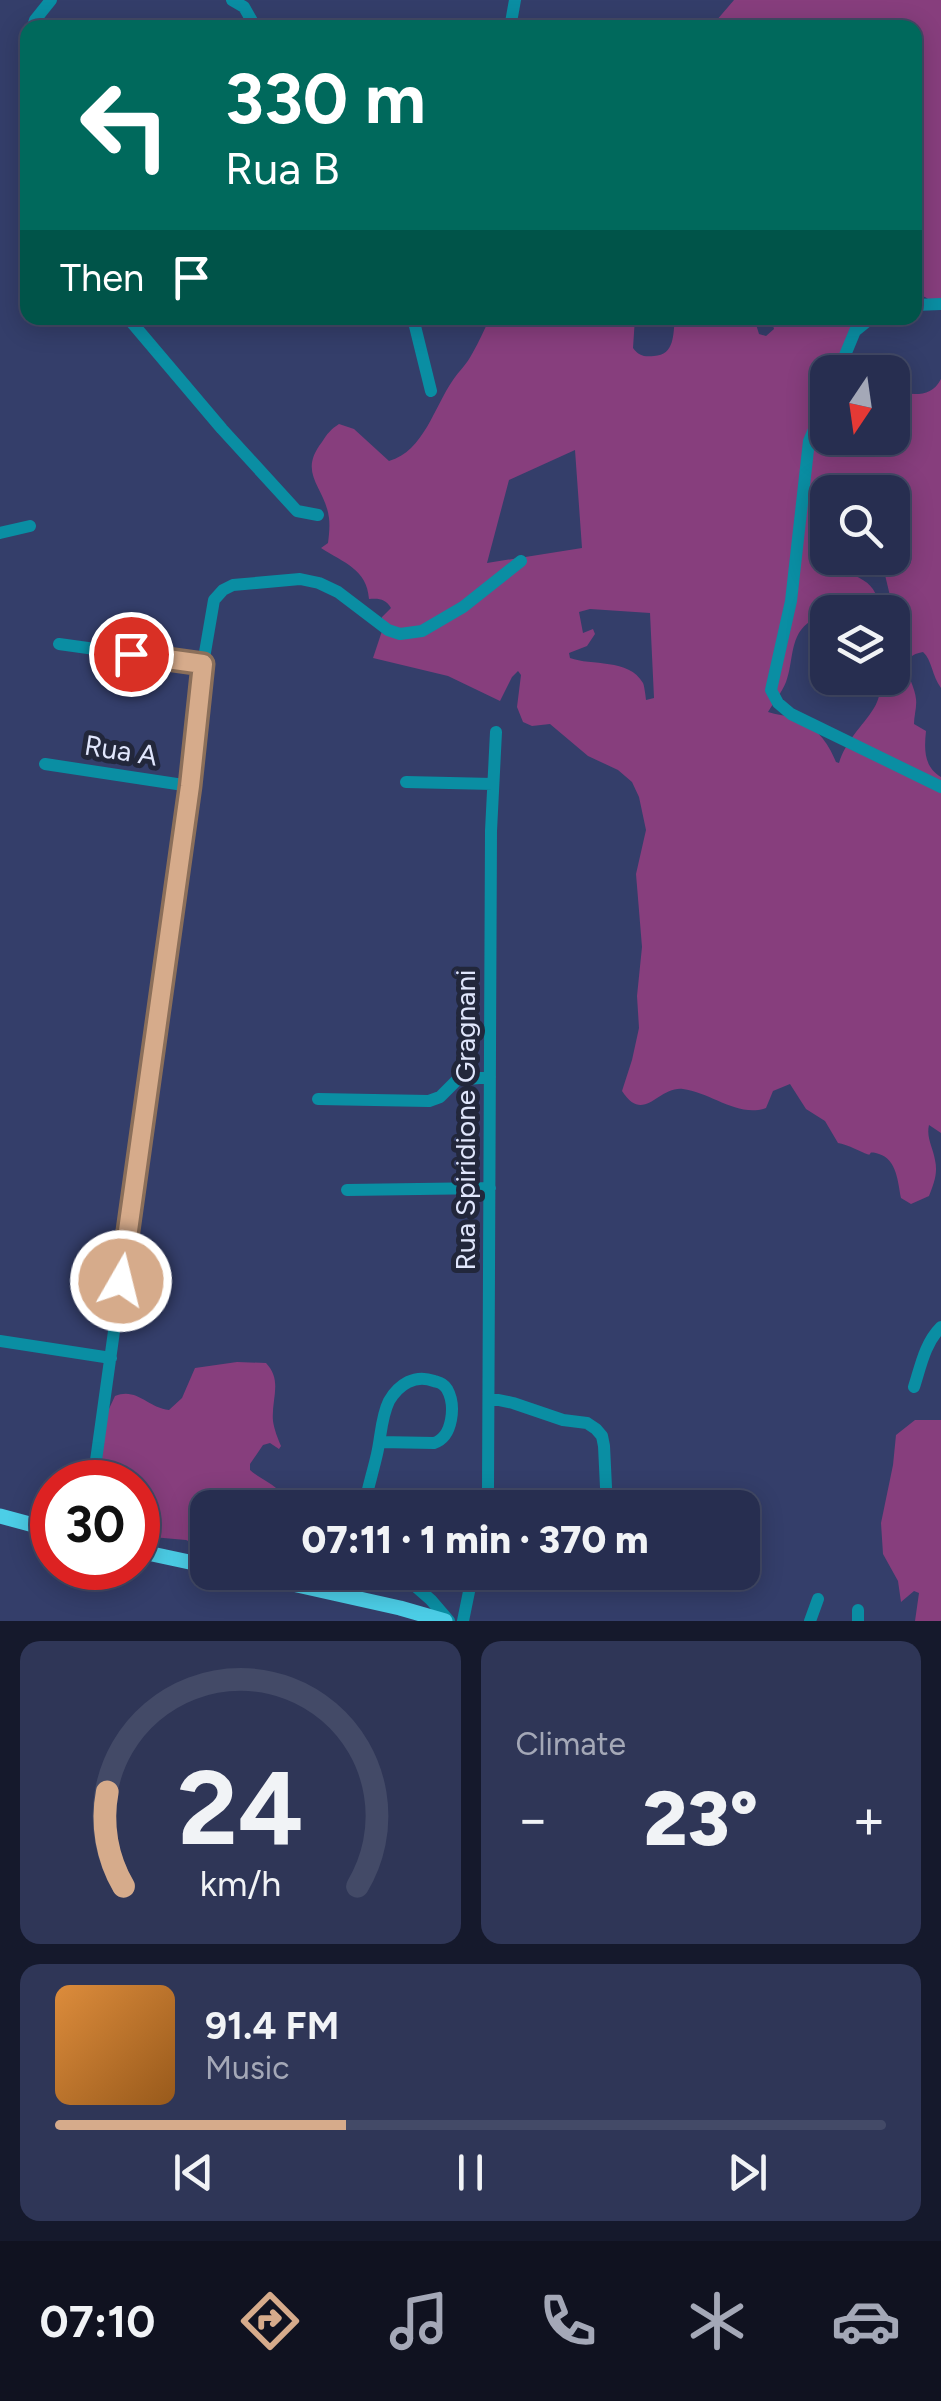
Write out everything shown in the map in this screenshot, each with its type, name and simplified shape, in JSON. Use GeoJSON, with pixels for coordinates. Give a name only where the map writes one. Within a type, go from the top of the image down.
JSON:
{"type":"FeatureCollection","features":[{"type":"Feature","properties":{"kind":"main road"},"geometry":{"type":"LineString","coordinates":[[0,1516],[30,1524]]}},
{"type":"Feature","properties":{"kind":"main road"},"geometry":{"type":"LineString","coordinates":[[160,1555],[190,1562]]}},
{"type":"Feature","properties":{"kind":"main road"},"geometry":{"type":"LineString","coordinates":[[320,1590],[447,1621]]}},
{"type":"Feature","properties":{"kind":"street"},"geometry":{"type":"LineString","coordinates":[[34,20],[52,0]]}},
{"type":"Feature","properties":{"kind":"street"},"geometry":{"type":"LineString","coordinates":[[232,0],[244,7],[251,20]]}},
{"type":"Feature","properties":{"kind":"street"},"geometry":{"type":"LineString","coordinates":[[134,325],[297,510],[318,515]]}},
{"type":"Feature","properties":{"kind":"street"},"geometry":{"type":"LineString","coordinates":[[415,325],[431,391]]}},
{"type":"Feature","properties":{"kind":"street"},"geometry":{"type":"LineString","coordinates":[[845,355],[863,325]]}},
{"type":"Feature","properties":{"kind":"street"},"geometry":{"type":"LineString","coordinates":[[810,441],[791,601],[771,690],[778,704],[791,714],[941,787]]}},
{"type":"Feature","properties":{"kind":"street"},"geometry":{"type":"LineString","coordinates":[[0,533],[30,526]]}},
{"type":"Feature","properties":{"kind":"street"},"geometry":{"type":"LineString","coordinates":[[96,1460],[214,600],[233,585],[266,580],[319,583],[338,592],[388,630],[400,634],[422,631],[463,607],[521,561]]}},
{"type":"Feature","properties":{"kind":"street"},"geometry":{"type":"LineString","coordinates":[[58,644],[203,664]]}},
{"type":"Feature","properties":{"kind":"street","name":"Rua Spiridione Gragnani"},"geometry":{"type":"LineString","coordinates":[[488,1490],[496,732]]}},
{"type":"Feature","properties":{"kind":"street","name":"Rua A"},"geometry":{"type":"LineString","coordinates":[[44,764],[190,786]]}},
{"type":"Feature","properties":{"kind":"street"},"geometry":{"type":"LineString","coordinates":[[406,782],[493,784]]}},
{"type":"Feature","properties":{"kind":"street"},"geometry":{"type":"LineString","coordinates":[[318,1099],[429,1101],[440,1097],[456,1080],[490,1077]]}},
{"type":"Feature","properties":{"kind":"street"},"geometry":{"type":"LineString","coordinates":[[348,1190],[490,1188]]}},
{"type":"Feature","properties":{"kind":"street"},"geometry":{"type":"LineString","coordinates":[[914,1387],[932,1336],[941,1326]]}},
{"type":"Feature","properties":{"kind":"street"},"geometry":{"type":"LineString","coordinates":[[0,1341],[110,1358]]}},
{"type":"Feature","properties":{"kind":"street"},"geometry":{"type":"LineString","coordinates":[[368,1490],[390,1400],[412,1380],[428,1378],[441,1383],[451,1402],[450,1424],[441,1441],[380,1442]]}},
{"type":"Feature","properties":{"kind":"street"},"geometry":{"type":"LineString","coordinates":[[488,1398],[596,1428],[604,1446],[606,1490]]}},
{"type":"Feature","properties":{"kind":"street"},"geometry":{"type":"LineString","coordinates":[[419,1590],[447,1621]]}},
{"type":"Feature","properties":{"kind":"street"},"geometry":{"type":"LineString","coordinates":[[463,1621],[469,1590]]}},
{"type":"Feature","properties":{"kind":"street"},"geometry":{"type":"LineString","coordinates":[[810,1621],[818,1599]]}},
{"type":"Feature","properties":{"kind":"shaded area"},"geometry":{"type":"Polygon","coordinates":[[[734,0],[941,0],[941,300],[934,303],[922,296],[922,20],[717,20],[734,0]]]}},
{"type":"Feature","properties":{"kind":"shaded area"},"geometry":{"type":"Polygon","coordinates":[[[486,325],[635,325],[633,348],[650,356],[666,352],[674,325],[756,325],[759,334],[766,336],[774,329],[773,325],[856,325],[845,355],[810,355],[810,455],[910,455],[910,394],[932,390],[941,379],[941,688],[923,652],[910,658],[910,595],[890,595],[885,575],[910,575],[910,475],[810,475],[810,575],[852,575],[867,583],[876,595],[810,595],[810,622],[799,633],[786,682],[768,712],[808,725],[839,763],[879,695],[910,695],[910,678],[916,699],[914,724],[926,731],[926,757],[941,777],[941,1133],[929,1125],[936,1169],[929,1196],[911,1204],[901,1198],[890,1161],[879,1154],[869,1155],[838,1143],[825,1121],[806,1109],[790,1084],[773,1091],[766,1108],[756,1110],[745,1110],[683,1089],[637,1105],[622,1091],[639,1028],[637,996],[642,947],[636,874],[646,830],[632,782],[618,770],[588,756],[550,724],[532,726],[523,722],[517,707],[521,675],[518,671],[500,701],[448,676],[373,658],[382,631],[382,617],[391,608],[382,600],[369,599],[359,574],[321,548],[328,543],[329,521],[312,463],[327,434],[339,424],[354,429],[389,461],[401,456],[420,438],[486,325]],[[575,450],[509,480],[487,563],[582,548],[575,450]],[[590,609],[579,612],[583,633],[593,629],[595,634],[587,646],[569,653],[570,658],[629,670],[643,683],[646,700],[654,698],[650,613],[590,609]]]}},
{"type":"Feature","properties":{"kind":"shaded area"},"geometry":{"type":"Polygon","coordinates":[[[237,1362],[266,1363],[274,1377],[273,1421],[281,1446],[279,1449],[270,1443],[263,1445],[250,1464],[250,1470],[278,1490],[190,1490],[190,1542],[160,1538],[160,1460],[101,1460],[108,1411],[115,1396],[130,1394],[169,1410],[182,1398],[195,1368],[237,1362]]]}},
{"type":"Feature","properties":{"kind":"shaded area"},"geometry":{"type":"Polygon","coordinates":[[[915,1420],[941,1420],[941,1621],[915,1621],[919,1593],[914,1591],[901,1602],[898,1581],[883,1554],[881,1523],[896,1435],[915,1420]]]}},
{"type":"Feature","properties":{"kind":"route"},"geometry":{"type":"LineString","coordinates":[[121,1281],[190,786],[203,664],[131,654]]}}]}
